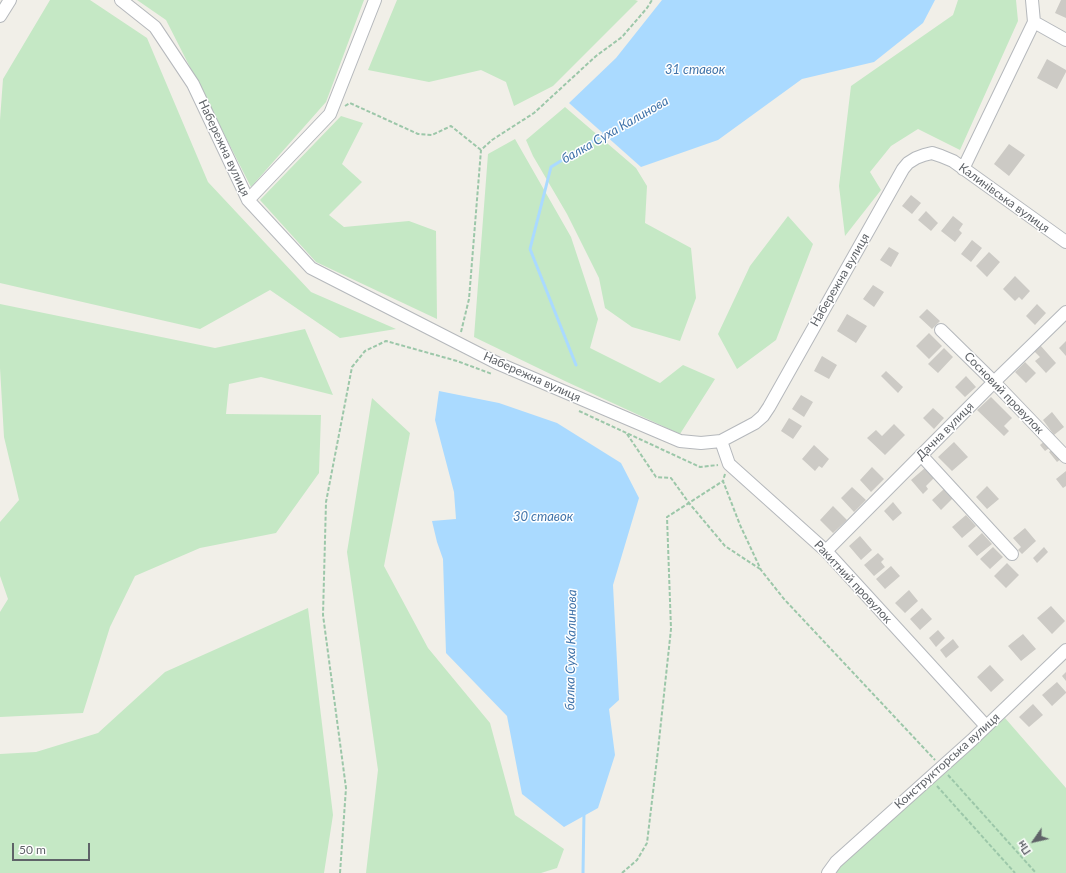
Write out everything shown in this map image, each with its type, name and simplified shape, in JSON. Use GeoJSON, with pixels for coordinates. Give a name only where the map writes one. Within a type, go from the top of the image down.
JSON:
{"type":"FeatureCollection","features":[{"type":"Feature","properties":{"kind":"street","name":"Набережна вулиця"},"geometry":{"type":"LineString","coordinates":[[121,0],[155,27],[193,84],[248,200],[311,268],[497,363],[680,441],[701,443],[721,441],[763,416],[908,163],[924,155],[932,154],[942,156]]}},
{"type":"Feature","properties":{"kind":"street"},"geometry":{"type":"LineString","coordinates":[[248,200],[330,114],[375,0]]}},
{"type":"Feature","properties":{"kind":"street"},"geometry":{"type":"LineString","coordinates":[[963,169],[1034,22],[1032,0]]}},
{"type":"Feature","properties":{"kind":"street"},"geometry":{"type":"LineString","coordinates":[[0,16],[6,2]]}},
{"type":"Feature","properties":{"kind":"street"},"geometry":{"type":"LineString","coordinates":[[1034,22],[1066,40]]}},
{"type":"Feature","properties":{"kind":"street","name":"Калинівська вулиця"},"geometry":{"type":"LineString","coordinates":[[942,156],[953,162],[1066,242]]}},
{"type":"Feature","properties":{"kind":"street","name":"Дачна вулиця"},"geometry":{"type":"LineString","coordinates":[[826,551],[994,382],[1066,312]]}},
{"type":"Feature","properties":{"kind":"street","name":"Сосновий провулок"},"geometry":{"type":"LineString","coordinates":[[941,330],[994,382],[1066,457]]}},
{"type":"Feature","properties":{"kind":"street","name":"Ракитний провулок"},"geometry":{"type":"LineString","coordinates":[[721,441],[729,464],[826,551],[986,726]]}},
{"type":"Feature","properties":{"kind":"street"},"geometry":{"type":"LineString","coordinates":[[921,455],[1012,554]]}},
{"type":"Feature","properties":{"kind":"street","name":"Конструкторська вулиця"},"geometry":{"type":"LineString","coordinates":[[828,873],[836,862],[986,726],[1066,650]]}},
{"type":"Feature","properties":{"kind":"path"},"geometry":{"type":"LineString","coordinates":[[459,343],[469,300],[481,150],[492,140],[534,113],[596,56],[622,37],[652,0]]}},
{"type":"Feature","properties":{"kind":"path"},"geometry":{"type":"LineString","coordinates":[[330,114],[350,103],[418,134],[432,135],[451,126],[481,150]]}},
{"type":"Feature","properties":{"kind":"path"},"geometry":{"type":"LineString","coordinates":[[340,873],[346,788],[323,615],[326,502],[352,367],[365,351],[386,341],[457,361],[492,374]]}},
{"type":"Feature","properties":{"kind":"path"},"geometry":{"type":"LineString","coordinates":[[576,410],[700,467],[729,464],[723,481],[667,517],[671,629],[647,843],[637,860],[622,873]]}},
{"type":"Feature","properties":{"kind":"path"},"geometry":{"type":"LineString","coordinates":[[626,433],[656,477],[671,478],[689,503],[725,546],[761,570]]}},
{"type":"Feature","properties":{"kind":"path"},"geometry":{"type":"LineString","coordinates":[[723,481],[740,525],[761,570],[784,599],[941,767],[1036,873]]}},
{"type":"Feature","properties":{"kind":"path"},"geometry":{"type":"LineString","coordinates":[[929,778],[1015,873]]}},
{"type":"Feature","properties":{"kind":"green space"},"geometry":{"type":"Polygon","coordinates":[[[50,0],[90,0],[147,38],[208,182],[311,292],[396,329],[340,338],[270,290],[200,329],[0,283],[0,120],[3,79],[50,0]]]}},
{"type":"Feature","properties":{"kind":"green space"},"geometry":{"type":"Polygon","coordinates":[[[137,0],[364,0],[326,102],[251,187],[166,20],[137,0]]]}},
{"type":"Feature","properties":{"kind":"green space"},"geometry":{"type":"Polygon","coordinates":[[[397,0],[638,1],[553,86],[514,106],[506,82],[481,70],[429,82],[368,70],[397,0]]]}},
{"type":"Feature","properties":{"kind":"green space"},"geometry":{"type":"Polygon","coordinates":[[[958,0],[1016,0],[1018,21],[960,150],[918,129],[891,146],[870,172],[881,190],[845,236],[839,186],[851,86],[953,15],[958,0]]]}},
{"type":"Feature","properties":{"kind":"green space"},"geometry":{"type":"Polygon","coordinates":[[[565,107],[636,168],[647,186],[645,223],[691,248],[696,298],[680,341],[632,327],[605,308],[599,278],[567,214],[533,156],[526,140],[565,107]]]}},
{"type":"Feature","properties":{"kind":"green space"},"geometry":{"type":"Polygon","coordinates":[[[341,116],[363,123],[342,164],[362,182],[329,215],[344,227],[409,221],[436,231],[437,319],[316,262],[260,200],[341,116]]]}},
{"type":"Feature","properties":{"kind":"green space"},"geometry":{"type":"Polygon","coordinates":[[[515,139],[571,237],[598,319],[590,348],[660,383],[683,365],[715,379],[680,434],[474,337],[488,154],[515,139]]]}},
{"type":"Feature","properties":{"kind":"green space"},"geometry":{"type":"Polygon","coordinates":[[[788,216],[813,244],[776,340],[737,369],[718,334],[750,266],[788,216]]]}},
{"type":"Feature","properties":{"kind":"green space"},"geometry":{"type":"Polygon","coordinates":[[[0,304],[215,348],[305,329],[333,395],[261,377],[229,384],[226,414],[321,415],[319,473],[276,533],[200,548],[135,576],[110,627],[83,713],[0,717],[0,612],[8,599],[0,576],[0,522],[19,500],[4,437],[0,368],[0,304]]]}},
{"type":"Feature","properties":{"kind":"green space"},"geometry":{"type":"Polygon","coordinates":[[[372,398],[410,433],[384,566],[428,648],[490,723],[515,815],[564,849],[557,868],[541,873],[366,873],[378,770],[347,552],[372,398]]]}},
{"type":"Feature","properties":{"kind":"green space"},"geometry":{"type":"Polygon","coordinates":[[[308,608],[333,815],[324,873],[0,873],[0,754],[36,752],[98,733],[165,672],[308,608]]]}},
{"type":"Feature","properties":{"kind":"green space"},"geometry":{"type":"Polygon","coordinates":[[[1005,718],[1066,788],[1066,873],[830,873],[1005,718]]]}},
{"type":"Feature","properties":{"kind":"water","name":"31 ставок"},"geometry":{"type":"Polygon","coordinates":[[[662,0],[935,0],[923,23],[874,62],[802,79],[718,140],[641,167],[569,103],[616,58],[662,0]]]}},
{"type":"Feature","properties":{"kind":"water","name":"30 ставок"},"geometry":{"type":"Polygon","coordinates":[[[439,391],[499,403],[557,423],[621,463],[639,498],[613,585],[619,700],[609,709],[615,755],[598,808],[564,827],[522,794],[507,716],[446,653],[443,559],[432,521],[456,519],[454,492],[435,420],[439,391]]]}},
{"type":"Feature","properties":{"kind":"building"},"geometry":{"type":"Polygon","coordinates":[[[1061,0],[1066,0],[1066,18],[1055,13],[1061,0]]]}},
{"type":"Feature","properties":{"kind":"building"},"geometry":{"type":"Polygon","coordinates":[[[1047,59],[1066,70],[1057,89],[1037,78],[1047,59]]]}},
{"type":"Feature","properties":{"kind":"building"},"geometry":{"type":"Polygon","coordinates":[[[1009,144],[1025,155],[1009,176],[994,164],[1009,144]]]}},
{"type":"Feature","properties":{"kind":"building"},"geometry":{"type":"Polygon","coordinates":[[[911,195],[921,203],[912,214],[902,206],[911,195]]]}},
{"type":"Feature","properties":{"kind":"building"},"geometry":{"type":"Polygon","coordinates":[[[926,211],[938,223],[931,231],[918,220],[926,211]]]}},
{"type":"Feature","properties":{"kind":"building"},"geometry":{"type":"Polygon","coordinates":[[[953,216],[963,224],[959,230],[962,233],[955,242],[941,231],[953,216]]]}},
{"type":"Feature","properties":{"kind":"building"},"geometry":{"type":"Polygon","coordinates":[[[972,240],[982,248],[971,262],[961,254],[972,240]]]}},
{"type":"Feature","properties":{"kind":"building"},"geometry":{"type":"Polygon","coordinates":[[[889,247],[899,253],[891,267],[880,260],[889,247]]]}},
{"type":"Feature","properties":{"kind":"building"},"geometry":{"type":"Polygon","coordinates":[[[989,252],[1000,262],[987,277],[976,266],[989,252]]]}},
{"type":"Feature","properties":{"kind":"building"},"geometry":{"type":"Polygon","coordinates":[[[1015,276],[1030,291],[1022,300],[1019,297],[1015,301],[1003,289],[1015,276]]]}},
{"type":"Feature","properties":{"kind":"building"},"geometry":{"type":"Polygon","coordinates":[[[873,285],[884,292],[874,307],[863,299],[873,285]]]}},
{"type":"Feature","properties":{"kind":"building"},"geometry":{"type":"Polygon","coordinates":[[[1037,304],[1046,313],[1035,325],[1026,316],[1037,304]]]}},
{"type":"Feature","properties":{"kind":"building"},"geometry":{"type":"Polygon","coordinates":[[[927,309],[940,321],[932,329],[919,317],[927,309]]]}},
{"type":"Feature","properties":{"kind":"building"},"geometry":{"type":"Polygon","coordinates":[[[847,314],[867,326],[856,343],[837,331],[847,314]]]}},
{"type":"Feature","properties":{"kind":"building"},"geometry":{"type":"Polygon","coordinates":[[[929,333],[942,346],[929,359],[916,346],[929,333]]]}},
{"type":"Feature","properties":{"kind":"building"},"geometry":{"type":"Polygon","coordinates":[[[1066,341],[1066,356],[1059,348],[1066,341]]]}},
{"type":"Feature","properties":{"kind":"building"},"geometry":{"type":"Polygon","coordinates":[[[1040,345],[1056,363],[1046,373],[1035,361],[1040,357],[1034,351],[1040,345]]]}},
{"type":"Feature","properties":{"kind":"building"},"geometry":{"type":"Polygon","coordinates":[[[944,348],[953,357],[938,373],[928,364],[944,348]]]}},
{"type":"Feature","properties":{"kind":"building"},"geometry":{"type":"Polygon","coordinates":[[[822,356],[837,365],[829,379],[814,371],[822,356]]]}},
{"type":"Feature","properties":{"kind":"building"},"geometry":{"type":"Polygon","coordinates":[[[1025,362],[1036,373],[1026,383],[1015,372],[1025,362]]]}},
{"type":"Feature","properties":{"kind":"building"},"geometry":{"type":"Polygon","coordinates":[[[886,371],[903,387],[898,393],[881,376],[886,371]]]}},
{"type":"Feature","properties":{"kind":"building"},"geometry":{"type":"Polygon","coordinates":[[[966,376],[976,387],[965,397],[955,387],[966,376]]]}},
{"type":"Feature","properties":{"kind":"building"},"geometry":{"type":"Polygon","coordinates":[[[801,395],[813,402],[804,417],[792,409],[801,395]]]}},
{"type":"Feature","properties":{"kind":"building"},"geometry":{"type":"Polygon","coordinates":[[[991,397],[1012,418],[1004,426],[1009,431],[1004,436],[977,410],[991,397]]]}},
{"type":"Feature","properties":{"kind":"building"},"geometry":{"type":"Polygon","coordinates":[[[933,408],[944,418],[934,429],[923,418],[933,408]]]}},
{"type":"Feature","properties":{"kind":"building"},"geometry":{"type":"Polygon","coordinates":[[[1052,412],[1064,427],[1054,435],[1043,420],[1052,412]]]}},
{"type":"Feature","properties":{"kind":"building"},"geometry":{"type":"Polygon","coordinates":[[[789,418],[802,426],[793,439],[781,431],[789,418]]]}},
{"type":"Feature","properties":{"kind":"building"},"geometry":{"type":"Polygon","coordinates":[[[894,424],[905,435],[885,455],[867,438],[876,430],[882,436],[894,424]]]}},
{"type":"Feature","properties":{"kind":"building"},"geometry":{"type":"Polygon","coordinates":[[[1047,439],[1052,446],[1045,451],[1040,445],[1047,439]]]}},
{"type":"Feature","properties":{"kind":"building"},"geometry":{"type":"Polygon","coordinates":[[[954,442],[968,457],[952,471],[938,457],[954,442]]]}},
{"type":"Feature","properties":{"kind":"building"},"geometry":{"type":"Polygon","coordinates":[[[814,445],[829,459],[822,468],[819,466],[815,471],[802,459],[814,445]]]}},
{"type":"Feature","properties":{"kind":"building"},"geometry":{"type":"Polygon","coordinates":[[[1055,447],[1062,458],[1057,462],[1049,452],[1055,447]]]}},
{"type":"Feature","properties":{"kind":"building"},"geometry":{"type":"Polygon","coordinates":[[[872,467],[884,479],[871,492],[860,480],[872,467]]]}},
{"type":"Feature","properties":{"kind":"building"},"geometry":{"type":"Polygon","coordinates":[[[925,468],[934,478],[926,486],[928,489],[923,494],[911,480],[925,468]]]}},
{"type":"Feature","properties":{"kind":"building"},"geometry":{"type":"Polygon","coordinates":[[[1066,471],[1066,486],[1063,488],[1056,479],[1066,471]]]}},
{"type":"Feature","properties":{"kind":"building"},"geometry":{"type":"Polygon","coordinates":[[[987,486],[999,499],[987,509],[976,497],[987,486]]]}},
{"type":"Feature","properties":{"kind":"building"},"geometry":{"type":"Polygon","coordinates":[[[852,487],[866,500],[854,512],[841,498],[852,487]]]}},
{"type":"Feature","properties":{"kind":"building"},"geometry":{"type":"Polygon","coordinates":[[[944,489],[953,498],[941,510],[932,500],[944,489]]]}},
{"type":"Feature","properties":{"kind":"building"},"geometry":{"type":"Polygon","coordinates":[[[893,502],[902,513],[893,521],[884,511],[893,502]]]}},
{"type":"Feature","properties":{"kind":"building"},"geometry":{"type":"Polygon","coordinates":[[[833,506],[847,520],[833,533],[820,520],[833,506]]]}},
{"type":"Feature","properties":{"kind":"building"},"geometry":{"type":"Polygon","coordinates":[[[966,515],[976,526],[962,538],[952,527],[966,515]]]}},
{"type":"Feature","properties":{"kind":"building"},"geometry":{"type":"Polygon","coordinates":[[[1025,528],[1036,541],[1022,554],[1018,550],[1021,547],[1013,538],[1025,528]]]}},
{"type":"Feature","properties":{"kind":"building"},"geometry":{"type":"Polygon","coordinates":[[[982,533],[992,544],[977,556],[968,546],[982,533]]]}},
{"type":"Feature","properties":{"kind":"building"},"geometry":{"type":"Polygon","coordinates":[[[860,536],[872,550],[861,560],[849,546],[860,536]]]}},
{"type":"Feature","properties":{"kind":"building"},"geometry":{"type":"Polygon","coordinates":[[[993,547],[1003,557],[990,569],[980,559],[993,547]]]}},
{"type":"Feature","properties":{"kind":"building"},"geometry":{"type":"Polygon","coordinates":[[[1044,547],[1048,552],[1037,563],[1033,558],[1044,547]]]}},
{"type":"Feature","properties":{"kind":"building"},"geometry":{"type":"Polygon","coordinates":[[[878,553],[884,559],[881,562],[885,567],[874,576],[864,565],[878,553]]]}},
{"type":"Feature","properties":{"kind":"building"},"geometry":{"type":"Polygon","coordinates":[[[1007,563],[1019,575],[1006,588],[994,576],[1007,563]]]}},
{"type":"Feature","properties":{"kind":"building"},"geometry":{"type":"Polygon","coordinates":[[[891,566],[900,576],[885,589],[876,579],[891,566]]]}},
{"type":"Feature","properties":{"kind":"building"},"geometry":{"type":"Polygon","coordinates":[[[909,590],[918,601],[905,613],[895,603],[909,590]]]}},
{"type":"Feature","properties":{"kind":"building"},"geometry":{"type":"Polygon","coordinates":[[[1051,606],[1065,621],[1052,634],[1037,618],[1051,606]]]}},
{"type":"Feature","properties":{"kind":"building"},"geometry":{"type":"Polygon","coordinates":[[[922,608],[932,619],[920,630],[910,619],[922,608]]]}},
{"type":"Feature","properties":{"kind":"building"},"geometry":{"type":"Polygon","coordinates":[[[938,630],[945,638],[936,647],[929,638],[938,630]]]}},
{"type":"Feature","properties":{"kind":"building"},"geometry":{"type":"Polygon","coordinates":[[[1023,634],[1036,649],[1021,661],[1008,646],[1023,634]]]}},
{"type":"Feature","properties":{"kind":"building"},"geometry":{"type":"Polygon","coordinates":[[[953,639],[959,647],[946,658],[940,650],[953,639]]]}},
{"type":"Feature","properties":{"kind":"building"},"geometry":{"type":"Polygon","coordinates":[[[990,665],[1004,680],[991,692],[977,677],[990,665]]]}},
{"type":"Feature","properties":{"kind":"building"},"geometry":{"type":"Polygon","coordinates":[[[1066,672],[1066,681],[1062,676],[1066,672]]]}},
{"type":"Feature","properties":{"kind":"building"},"geometry":{"type":"Polygon","coordinates":[[[1057,682],[1066,693],[1052,706],[1042,695],[1057,682]]]}},
{"type":"Feature","properties":{"kind":"building"},"geometry":{"type":"Polygon","coordinates":[[[1033,704],[1043,715],[1029,727],[1019,717],[1033,704]]]}},
{"type":"Feature","properties":{"kind":"waterway","name":"балка Суха Калинова"},"geometry":{"type":"LineString","coordinates":[[576,365],[530,249],[551,167],[606,133]]}},
{"type":"Feature","properties":{"kind":"waterway","name":"балка Суха Калинова"},"geometry":{"type":"LineString","coordinates":[[583,873],[584,813]]}}]}
